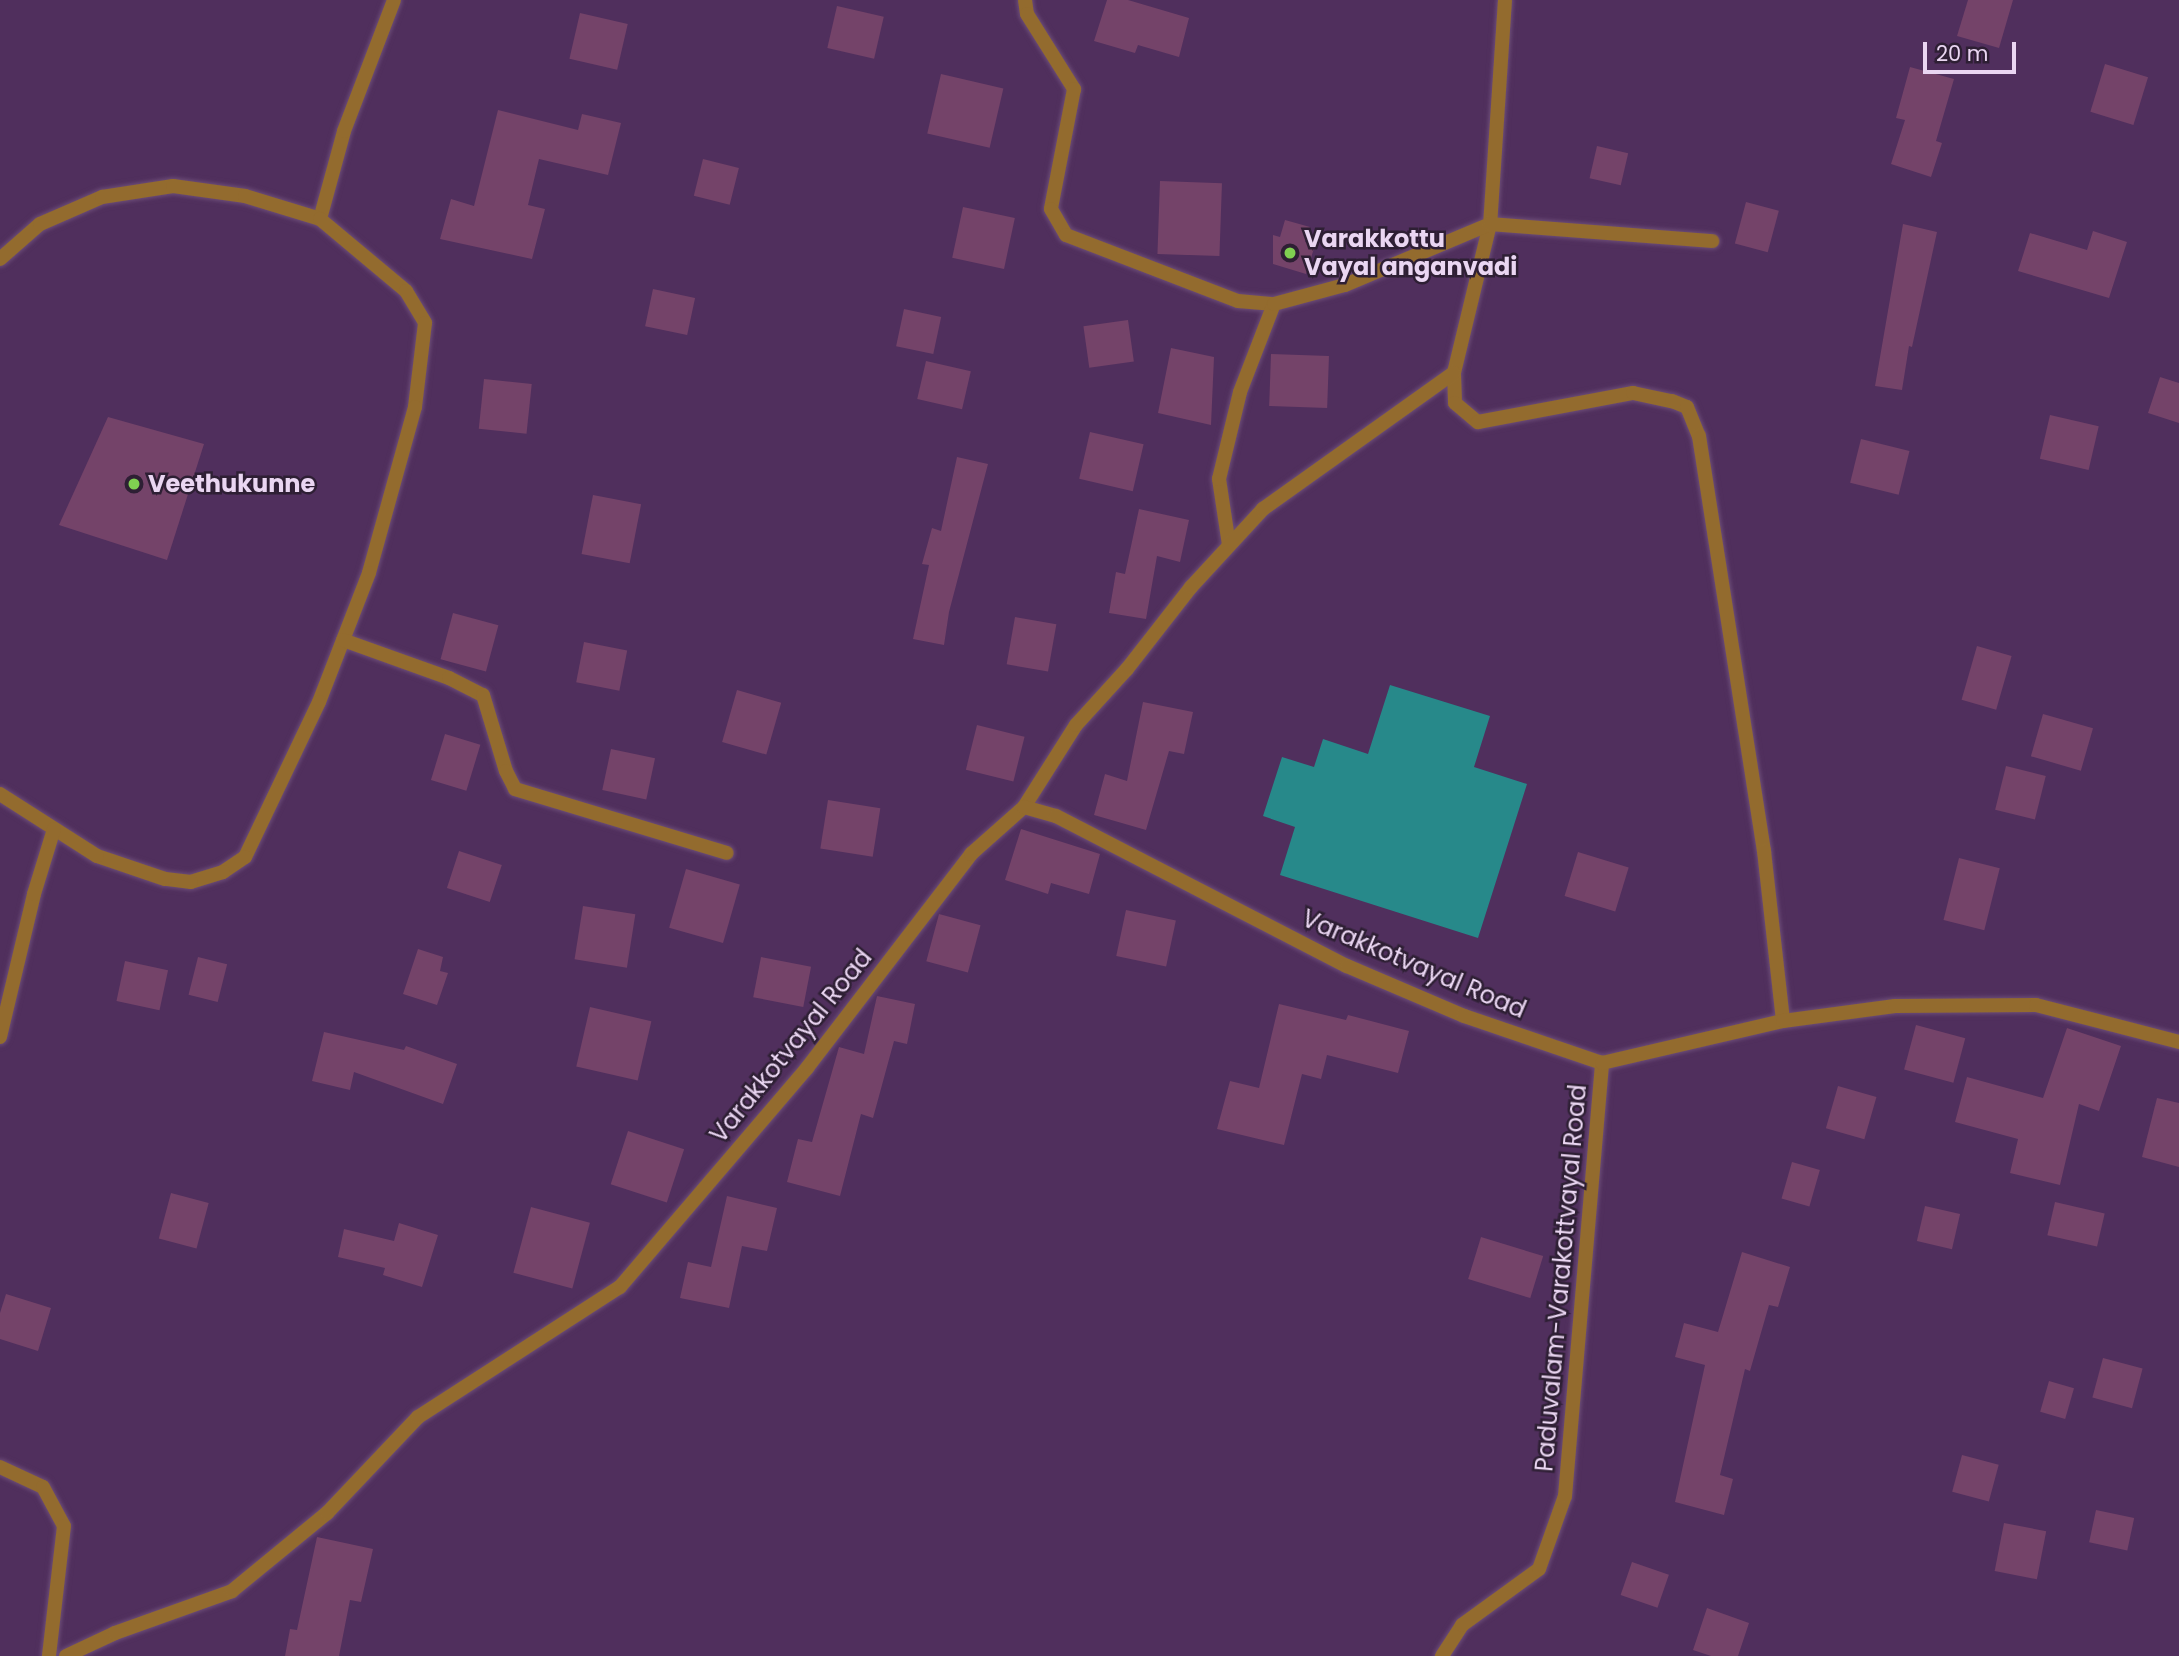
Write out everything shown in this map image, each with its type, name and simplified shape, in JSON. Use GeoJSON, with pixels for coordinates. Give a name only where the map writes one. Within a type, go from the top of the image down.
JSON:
{"type":"FeatureCollection","features":[{"type":"Feature","properties":{"kind":"street"},"geometry":{"type":"LineString","coordinates":[[320,219],[344,131],[394,0]]}},
{"type":"Feature","properties":{"kind":"street"},"geometry":{"type":"LineString","coordinates":[[1025,0],[1027,14],[1074,89],[1051,209],[1066,235],[1238,301],[1274,304],[1345,285],[1490,225],[1712,241]]}},
{"type":"Feature","properties":{"kind":"street"},"geometry":{"type":"LineString","coordinates":[[1504,0],[1490,225],[1454,373],[1455,403],[1478,422],[1633,393],[1687,407],[1699,436],[1762,837],[1783,1021]]}},
{"type":"Feature","properties":{"kind":"street"},"geometry":{"type":"LineString","coordinates":[[0,259],[40,224],[102,197],[173,186],[245,196],[320,219],[406,291],[425,323],[415,407],[369,573],[319,702],[245,857],[223,872],[191,882],[165,879],[97,856],[0,794]]}},
{"type":"Feature","properties":{"kind":"street"},"geometry":{"type":"LineString","coordinates":[[1229,545],[1219,479],[1240,392],[1274,304]]}},
{"type":"Feature","properties":{"kind":"street"},"geometry":{"type":"LineString","coordinates":[[1024,807],[1076,725],[1128,669],[1191,587],[1263,509],[1454,373]]}},
{"type":"Feature","properties":{"kind":"street"},"geometry":{"type":"LineString","coordinates":[[343,640],[449,678],[484,695],[506,771],[515,789],[727,853]]}},
{"type":"Feature","properties":{"kind":"street","name":"Varakkotvayal Road"},"geometry":{"type":"LineString","coordinates":[[66,1656],[115,1633],[232,1591],[327,1513],[418,1417],[620,1287],[807,1068],[971,854],[1024,807],[1056,816],[1347,965],[1464,1016],[1602,1063]]}},
{"type":"Feature","properties":{"kind":"street"},"geometry":{"type":"LineString","coordinates":[[0,1037],[34,894],[54,829]]}},
{"type":"Feature","properties":{"kind":"street","name":"Paduvalam-Varakottvayal Road"},"geometry":{"type":"LineString","coordinates":[[1442,1656],[1462,1625],[1539,1569],[1565,1496],[1602,1063],[1783,1021],[1895,1006],[2036,1005],[2179,1042]]}},
{"type":"Feature","properties":{"kind":"street"},"geometry":{"type":"LineString","coordinates":[[0,1467],[43,1486],[64,1526],[49,1656]]}},
{"type":"Feature","properties":{"kind":"shaded area"},"geometry":{"type":"Polygon","coordinates":[[[1390,685],[1490,716],[1474,767],[1527,784],[1478,938],[1280,875],[1295,827],[1263,816],[1282,757],[1314,767],[1323,739],[1368,754],[1390,685]]]}},
{"type":"Feature","properties":{"kind":"building"},"geometry":{"type":"Polygon","coordinates":[[[1107,0],[1128,0],[1189,18],[1179,57],[1138,45],[1135,53],[1094,41],[1107,0]]]}},
{"type":"Feature","properties":{"kind":"building"},"geometry":{"type":"Polygon","coordinates":[[[1968,0],[2013,0],[1999,48],[1957,36],[1968,0]]]}},
{"type":"Feature","properties":{"kind":"building"},"geometry":{"type":"Polygon","coordinates":[[[837,6],[884,17],[874,59],[827,48],[837,6]]]}},
{"type":"Feature","properties":{"kind":"building"},"geometry":{"type":"Polygon","coordinates":[[[580,13],[628,24],[617,70],[569,59],[580,13]]]}},
{"type":"Feature","properties":{"kind":"building"},"geometry":{"type":"Polygon","coordinates":[[[2105,64],[2148,77],[2133,125],[2090,112],[2105,64]]]}},
{"type":"Feature","properties":{"kind":"building"},"geometry":{"type":"Polygon","coordinates":[[[1910,67],[1954,79],[1936,141],[1942,143],[1931,177],[1891,164],[1905,120],[1896,118],[1910,67]]]}},
{"type":"Feature","properties":{"kind":"building"},"geometry":{"type":"Polygon","coordinates":[[[941,74],[1003,88],[990,148],[927,133],[941,74]]]}},
{"type":"Feature","properties":{"kind":"building"},"geometry":{"type":"Polygon","coordinates":[[[498,110],[578,130],[582,114],[621,123],[608,175],[539,159],[528,205],[545,209],[532,259],[440,239],[451,199],[474,206],[498,110]]]}},
{"type":"Feature","properties":{"kind":"building"},"geometry":{"type":"Polygon","coordinates":[[[1597,146],[1628,153],[1621,185],[1590,178],[1597,146]]]}},
{"type":"Feature","properties":{"kind":"building"},"geometry":{"type":"Polygon","coordinates":[[[703,159],[739,168],[730,205],[694,196],[703,159]]]}},
{"type":"Feature","properties":{"kind":"building"},"geometry":{"type":"Polygon","coordinates":[[[1160,181],[1222,183],[1219,256],[1157,254],[1160,181]]]}},
{"type":"Feature","properties":{"kind":"building"},"geometry":{"type":"Polygon","coordinates":[[[1746,202],[1779,211],[1768,252],[1735,244],[1746,202]]]}},
{"type":"Feature","properties":{"kind":"building"},"geometry":{"type":"Polygon","coordinates":[[[963,207],[1015,218],[1004,269],[952,258],[963,207]]]}},
{"type":"Feature","properties":{"kind":"building","name":"Varakkottu Vayal anganvadi"},"geometry":{"type":"Polygon","coordinates":[[[1285,220],[1310,227],[1305,242],[1315,245],[1306,274],[1273,264],[1273,235],[1280,237],[1285,220]]]}},
{"type":"Feature","properties":{"kind":"building"},"geometry":{"type":"Polygon","coordinates":[[[1903,224],[1937,232],[1912,347],[1909,346],[1902,390],[1875,386],[1903,224]]]}},
{"type":"Feature","properties":{"kind":"building"},"geometry":{"type":"Polygon","coordinates":[[[2093,231],[2127,242],[2109,298],[2018,271],[2030,233],[2087,250],[2093,231]]]}},
{"type":"Feature","properties":{"kind":"building"},"geometry":{"type":"Polygon","coordinates":[[[653,289],[695,298],[687,335],[645,326],[653,289]]]}},
{"type":"Feature","properties":{"kind":"building"},"geometry":{"type":"Polygon","coordinates":[[[904,309],[941,317],[933,354],[896,346],[904,309]]]}},
{"type":"Feature","properties":{"kind":"building"},"geometry":{"type":"Polygon","coordinates":[[[1128,320],[1134,362],[1089,368],[1083,326],[1128,320]]]}},
{"type":"Feature","properties":{"kind":"building"},"geometry":{"type":"Polygon","coordinates":[[[1171,348],[1214,357],[1211,425],[1158,413],[1171,348]]]}},
{"type":"Feature","properties":{"kind":"building"},"geometry":{"type":"Polygon","coordinates":[[[1271,354],[1329,356],[1327,408],[1269,406],[1271,354]]]}},
{"type":"Feature","properties":{"kind":"building"},"geometry":{"type":"Polygon","coordinates":[[[926,361],[971,371],[962,409],[917,399],[926,361]]]}},
{"type":"Feature","properties":{"kind":"building"},"geometry":{"type":"Polygon","coordinates":[[[2160,377],[2179,383],[2179,423],[2148,413],[2160,377]]]}},
{"type":"Feature","properties":{"kind":"building"},"geometry":{"type":"Polygon","coordinates":[[[484,379],[532,384],[527,434],[479,429],[484,379]]]}},
{"type":"Feature","properties":{"kind":"building"},"geometry":{"type":"Polygon","coordinates":[[[2050,415],[2099,426],[2089,470],[2040,459],[2050,415]]]}},
{"type":"Feature","properties":{"kind":"building","name":"Veethukunne"},"geometry":{"type":"Polygon","coordinates":[[[108,417],[204,444],[167,560],[59,525],[108,417]]]}},
{"type":"Feature","properties":{"kind":"building"},"geometry":{"type":"Polygon","coordinates":[[[1090,432],[1144,444],[1133,491],[1079,479],[1090,432]]]}},
{"type":"Feature","properties":{"kind":"building"},"geometry":{"type":"Polygon","coordinates":[[[1861,439],[1910,451],[1899,495],[1850,483],[1861,439]]]}},
{"type":"Feature","properties":{"kind":"building"},"geometry":{"type":"Polygon","coordinates":[[[957,457],[988,464],[949,612],[944,645],[913,639],[929,565],[922,564],[932,528],[941,531],[957,457]]]}},
{"type":"Feature","properties":{"kind":"building"},"geometry":{"type":"Polygon","coordinates":[[[593,495],[641,504],[630,563],[582,554],[593,495]]]}},
{"type":"Feature","properties":{"kind":"building"},"geometry":{"type":"Polygon","coordinates":[[[1139,509],[1189,520],[1180,562],[1157,556],[1146,619],[1109,613],[1116,572],[1125,574],[1139,509]]]}},
{"type":"Feature","properties":{"kind":"building"},"geometry":{"type":"Polygon","coordinates":[[[453,613],[498,625],[486,672],[441,659],[453,613]]]}},
{"type":"Feature","properties":{"kind":"building"},"geometry":{"type":"Polygon","coordinates":[[[1015,617],[1056,624],[1048,672],[1007,664],[1015,617]]]}},
{"type":"Feature","properties":{"kind":"building"},"geometry":{"type":"Polygon","coordinates":[[[584,642],[627,650],[619,691],[576,682],[584,642]]]}},
{"type":"Feature","properties":{"kind":"building"},"geometry":{"type":"Polygon","coordinates":[[[1977,646],[2012,656],[1996,710],[1962,700],[1977,646]]]}},
{"type":"Feature","properties":{"kind":"building"},"geometry":{"type":"Polygon","coordinates":[[[737,690],[781,703],[766,755],[722,742],[737,690]]]}},
{"type":"Feature","properties":{"kind":"building"},"geometry":{"type":"Polygon","coordinates":[[[1143,702],[1193,712],[1184,754],[1169,751],[1146,830],[1094,815],[1105,774],[1127,781],[1143,702]]]}},
{"type":"Feature","properties":{"kind":"building"},"geometry":{"type":"Polygon","coordinates":[[[2043,714],[2093,728],[2081,771],[2031,756],[2043,714]]]}},
{"type":"Feature","properties":{"kind":"building"},"geometry":{"type":"Polygon","coordinates":[[[977,725],[1025,737],[1013,781],[966,770],[977,725]]]}},
{"type":"Feature","properties":{"kind":"building"},"geometry":{"type":"Polygon","coordinates":[[[445,734],[480,745],[466,791],[431,780],[445,734]]]}},
{"type":"Feature","properties":{"kind":"building"},"geometry":{"type":"Polygon","coordinates":[[[611,749],[655,758],[646,799],[602,790],[611,749]]]}},
{"type":"Feature","properties":{"kind":"building"},"geometry":{"type":"Polygon","coordinates":[[[2006,766],[2046,776],[2035,820],[1995,810],[2006,766]]]}},
{"type":"Feature","properties":{"kind":"building"},"geometry":{"type":"Polygon","coordinates":[[[828,800],[880,808],[873,857],[820,848],[828,800]]]}},
{"type":"Feature","properties":{"kind":"building"},"geometry":{"type":"Polygon","coordinates":[[[1021,829],[1100,854],[1089,894],[1051,883],[1048,894],[1005,880],[1021,829]]]}},
{"type":"Feature","properties":{"kind":"building"},"geometry":{"type":"Polygon","coordinates":[[[459,851],[502,865],[490,902],[447,888],[459,851]]]}},
{"type":"Feature","properties":{"kind":"building"},"geometry":{"type":"Polygon","coordinates":[[[1578,852],[1629,867],[1615,911],[1565,896],[1578,852]]]}},
{"type":"Feature","properties":{"kind":"building"},"geometry":{"type":"Polygon","coordinates":[[[1959,858],[2000,868],[1984,930],[1944,920],[1959,858]]]}},
{"type":"Feature","properties":{"kind":"building"},"geometry":{"type":"Polygon","coordinates":[[[686,869],[740,884],[723,943],[669,928],[686,869]]]}},
{"type":"Feature","properties":{"kind":"building"},"geometry":{"type":"Polygon","coordinates":[[[583,906],[635,914],[627,968],[575,959],[583,906]]]}},
{"type":"Feature","properties":{"kind":"building"},"geometry":{"type":"Polygon","coordinates":[[[1126,910],[1176,921],[1166,967],[1116,956],[1126,910]]]}},
{"type":"Feature","properties":{"kind":"building"},"geometry":{"type":"Polygon","coordinates":[[[939,914],[981,925],[968,972],[926,961],[939,914]]]}},
{"type":"Feature","properties":{"kind":"building"},"geometry":{"type":"Polygon","coordinates":[[[418,949],[443,957],[440,971],[448,973],[437,1005],[403,994],[418,949]]]}},
{"type":"Feature","properties":{"kind":"building"},"geometry":{"type":"Polygon","coordinates":[[[198,957],[227,964],[218,1002],[189,995],[198,957]]]}},
{"type":"Feature","properties":{"kind":"building"},"geometry":{"type":"Polygon","coordinates":[[[761,957],[811,967],[803,1007],[753,997],[761,957]]]}},
{"type":"Feature","properties":{"kind":"building"},"geometry":{"type":"Polygon","coordinates":[[[125,961],[168,970],[160,1010],[116,1001],[125,961]]]}},
{"type":"Feature","properties":{"kind":"building"},"geometry":{"type":"Polygon","coordinates":[[[877,996],[915,1004],[907,1044],[894,1041],[873,1118],[861,1114],[840,1196],[787,1182],[798,1139],[812,1142],[839,1047],[864,1054],[877,996]]]}},
{"type":"Feature","properties":{"kind":"building"},"geometry":{"type":"Polygon","coordinates":[[[1279,1004],[1346,1020],[1348,1015],[1409,1031],[1398,1073],[1327,1055],[1321,1079],[1302,1074],[1284,1145],[1217,1129],[1230,1081],[1259,1088],[1279,1004]]]}},
{"type":"Feature","properties":{"kind":"building"},"geometry":{"type":"Polygon","coordinates":[[[590,1007],[651,1021],[638,1081],[576,1066],[590,1007]]]}},
{"type":"Feature","properties":{"kind":"building"},"geometry":{"type":"Polygon","coordinates":[[[1916,1025],[1965,1038],[1953,1083],[1904,1069],[1916,1025]]]}},
{"type":"Feature","properties":{"kind":"building"},"geometry":{"type":"Polygon","coordinates":[[[2067,1028],[2121,1046],[2099,1111],[2079,1104],[2060,1185],[2010,1173],[2018,1139],[1955,1122],[1967,1077],[2043,1098],[2067,1028]]]}},
{"type":"Feature","properties":{"kind":"building"},"geometry":{"type":"Polygon","coordinates":[[[324,1032],[404,1050],[406,1046],[457,1064],[443,1104],[354,1072],[350,1090],[312,1081],[324,1032]]]}},
{"type":"Feature","properties":{"kind":"building"},"geometry":{"type":"Polygon","coordinates":[[[1838,1086],[1876,1097],[1864,1139],[1826,1128],[1838,1086]]]}},
{"type":"Feature","properties":{"kind":"building"},"geometry":{"type":"Polygon","coordinates":[[[2157,1098],[2179,1103],[2179,1167],[2142,1157],[2157,1098]]]}},
{"type":"Feature","properties":{"kind":"building"},"geometry":{"type":"Polygon","coordinates":[[[628,1131],[684,1149],[667,1202],[611,1184],[628,1131]]]}},
{"type":"Feature","properties":{"kind":"building"},"geometry":{"type":"Polygon","coordinates":[[[1792,1162],[1820,1170],[1809,1207],[1782,1199],[1792,1162]]]}},
{"type":"Feature","properties":{"kind":"building"},"geometry":{"type":"Polygon","coordinates":[[[171,1193],[209,1203],[197,1248],[159,1238],[171,1193]]]}},
{"type":"Feature","properties":{"kind":"building"},"geometry":{"type":"Polygon","coordinates":[[[727,1196],[777,1208],[767,1251],[742,1246],[729,1308],[680,1298],[688,1262],[711,1267],[727,1196]]]}},
{"type":"Feature","properties":{"kind":"building"},"geometry":{"type":"Polygon","coordinates":[[[2055,1202],[2105,1213],[2097,1247],[2047,1235],[2055,1202]]]}},
{"type":"Feature","properties":{"kind":"building"},"geometry":{"type":"Polygon","coordinates":[[[1925,1206],[1960,1214],[1952,1249],[1917,1241],[1925,1206]]]}},
{"type":"Feature","properties":{"kind":"building"},"geometry":{"type":"Polygon","coordinates":[[[531,1207],[590,1223],[572,1288],[513,1273],[531,1207]]]}},
{"type":"Feature","properties":{"kind":"building"},"geometry":{"type":"Polygon","coordinates":[[[399,1223],[438,1235],[422,1287],[383,1275],[385,1268],[338,1257],[344,1229],[394,1241],[399,1223]]]}},
{"type":"Feature","properties":{"kind":"building"},"geometry":{"type":"Polygon","coordinates":[[[1481,1237],[1543,1256],[1530,1298],[1468,1279],[1481,1237]]]}},
{"type":"Feature","properties":{"kind":"building"},"geometry":{"type":"Polygon","coordinates":[[[1742,1252],[1790,1267],[1778,1307],[1769,1305],[1750,1371],[1745,1369],[1720,1475],[1733,1479],[1724,1515],[1675,1502],[1705,1365],[1675,1357],[1684,1323],[1718,1332],[1742,1252]]]}},
{"type":"Feature","properties":{"kind":"building"},"geometry":{"type":"Polygon","coordinates":[[[6,1294],[51,1308],[38,1351],[0,1339],[0,1313],[6,1294]]]}},
{"type":"Feature","properties":{"kind":"building"},"geometry":{"type":"Polygon","coordinates":[[[2103,1358],[2143,1369],[2132,1408],[2092,1398],[2103,1358]]]}},
{"type":"Feature","properties":{"kind":"building"},"geometry":{"type":"Polygon","coordinates":[[[2049,1381],[2074,1388],[2065,1419],[2040,1412],[2049,1381]]]}},
{"type":"Feature","properties":{"kind":"building"},"geometry":{"type":"Polygon","coordinates":[[[1962,1455],[1999,1465],[1989,1502],[1952,1492],[1962,1455]]]}},
{"type":"Feature","properties":{"kind":"building"},"geometry":{"type":"Polygon","coordinates":[[[2096,1510],[2134,1518],[2127,1550],[2089,1542],[2096,1510]]]}},
{"type":"Feature","properties":{"kind":"building"},"geometry":{"type":"Polygon","coordinates":[[[2004,1523],[2046,1531],[2037,1579],[1995,1571],[2004,1523]]]}},
{"type":"Feature","properties":{"kind":"building"},"geometry":{"type":"Polygon","coordinates":[[[317,1537],[373,1549],[361,1602],[350,1600],[339,1656],[285,1656],[290,1629],[297,1630],[317,1537]]]}},
{"type":"Feature","properties":{"kind":"building"},"geometry":{"type":"Polygon","coordinates":[[[1632,1562],[1669,1575],[1657,1608],[1621,1595],[1632,1562]]]}},
{"type":"Feature","properties":{"kind":"building"},"geometry":{"type":"Polygon","coordinates":[[[1707,1608],[1749,1623],[1738,1656],[1711,1656],[1693,1650],[1707,1608]]]}},
{"type":"Feature","properties":{"kind":"place","name":"Varakkottu Vayal anganvadi"},"geometry":{"type":"Point","coordinates":[1290,253]}},
{"type":"Feature","properties":{"kind":"place","name":"Veethukunne"},"geometry":{"type":"Point","coordinates":[134,484]}}]}
